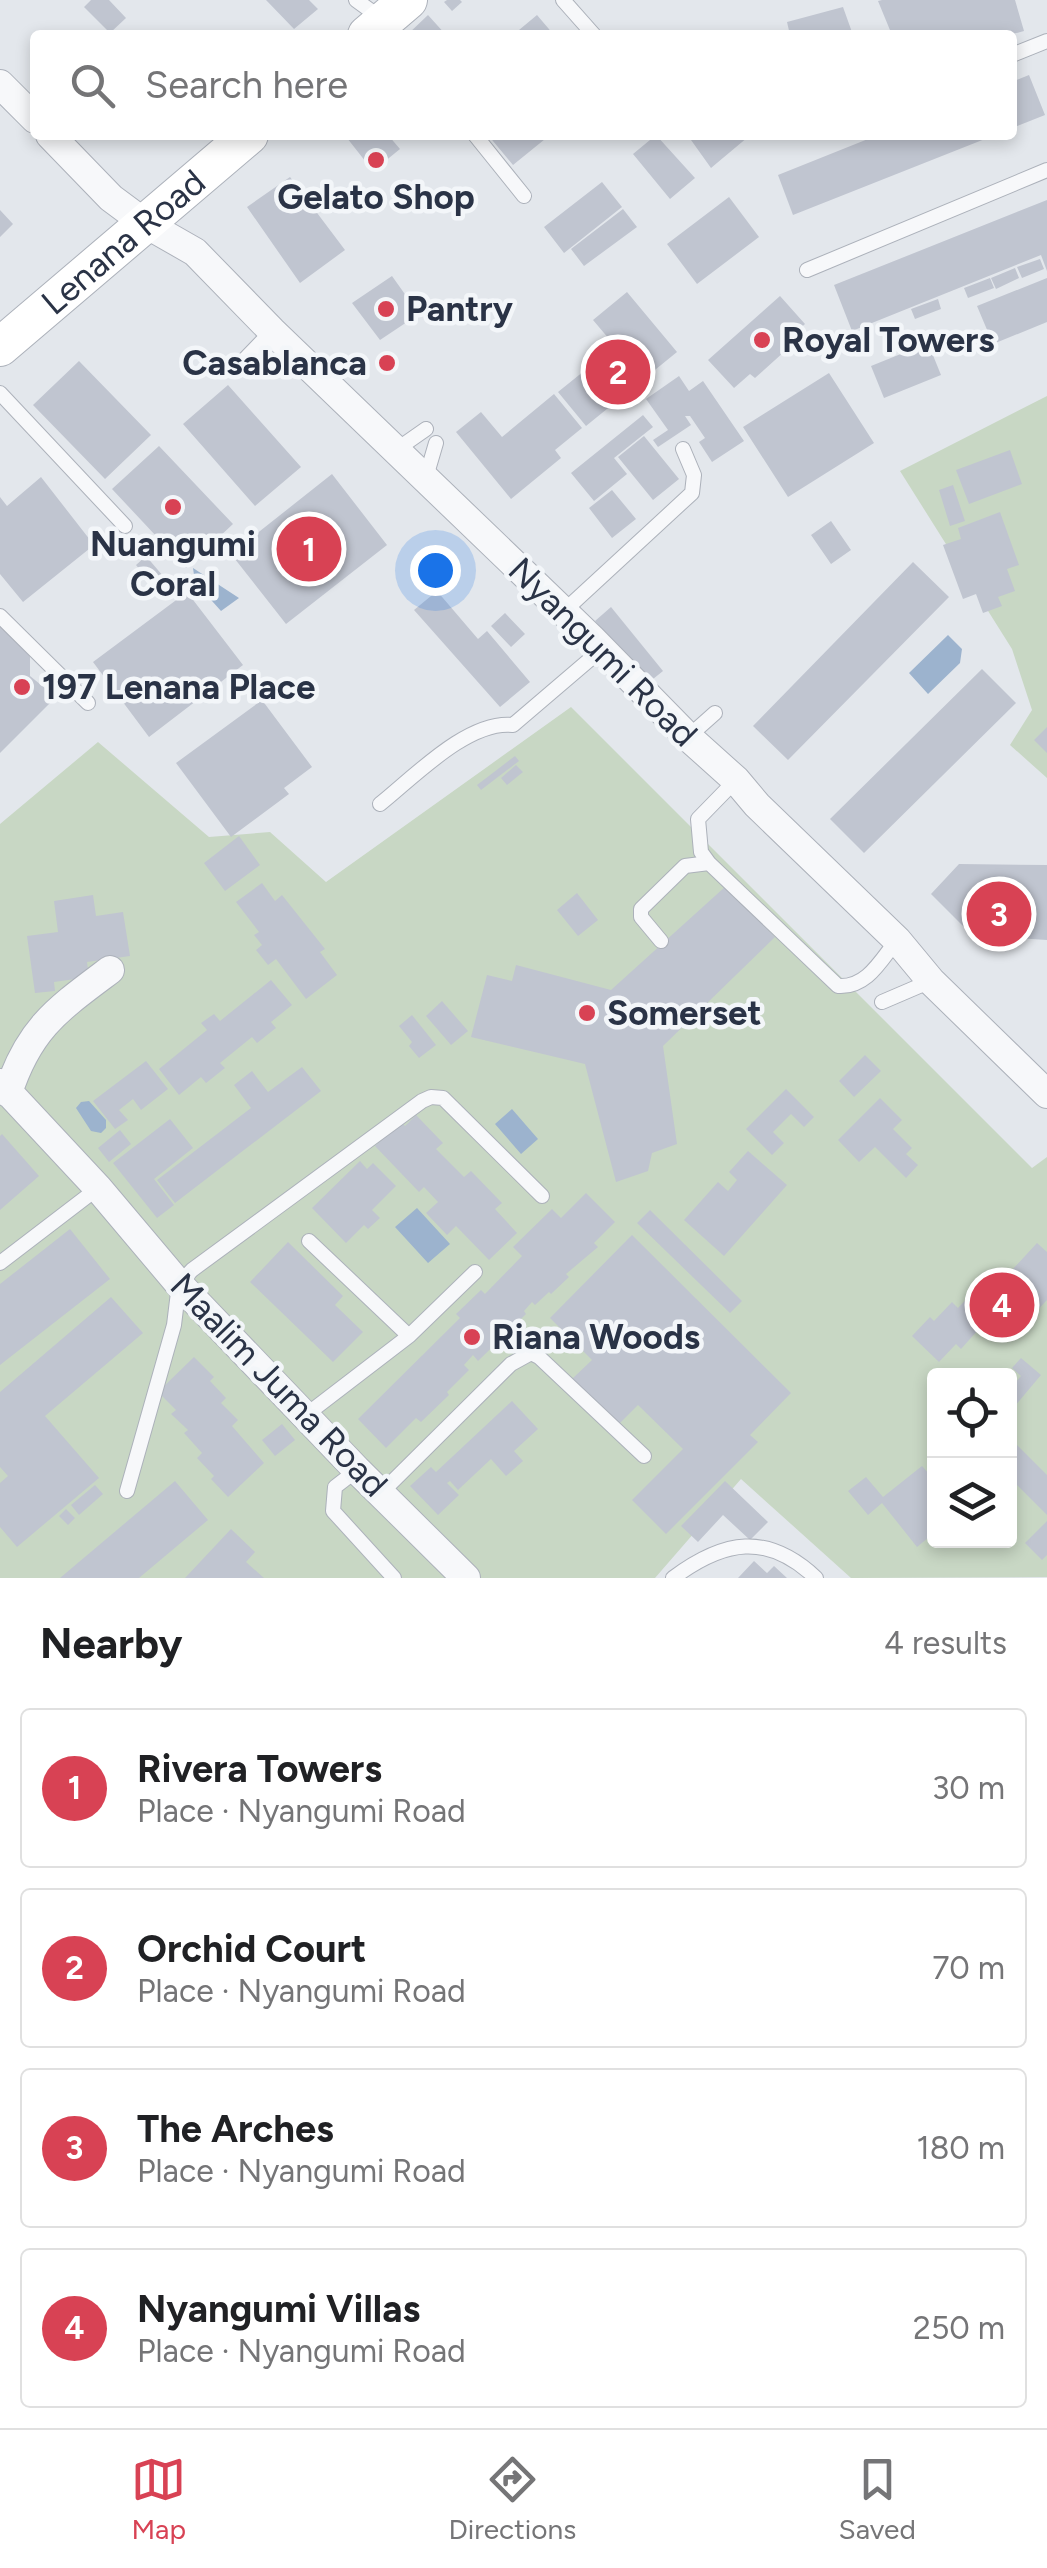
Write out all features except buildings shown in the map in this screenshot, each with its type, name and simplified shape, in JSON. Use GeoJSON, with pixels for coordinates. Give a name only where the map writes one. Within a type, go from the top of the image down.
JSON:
{"type":"FeatureCollection","features":[{"type":"Feature","properties":{"kind":"street"},"geometry":{"type":"LineString","coordinates":[[0,84],[30,114]]}},
{"type":"Feature","properties":{"kind":"street","name":"Nyangumi Road"},"geometry":{"type":"LineString","coordinates":[[55,140],[111,198],[195,252],[688,738],[736,780],[756,806],[897,940],[931,980],[1047,1094]]}},
{"type":"Feature","properties":{"kind":"street","name":"Lenana Road"},"geometry":{"type":"LineString","coordinates":[[0,347],[243,140]]}},
{"type":"Feature","properties":{"kind":"street"},"geometry":{"type":"LineString","coordinates":[[2,1093],[37,1030],[110,970]]}},
{"type":"Feature","properties":{"kind":"street","name":"Maalim Juma Road"},"geometry":{"type":"LineString","coordinates":[[2,1093],[98,1188],[180,1284],[464,1577]]}},
{"type":"Feature","properties":{"kind":"lane"},"geometry":{"type":"LineString","coordinates":[[563,0],[590,30]]}},
{"type":"Feature","properties":{"kind":"lane"},"geometry":{"type":"LineString","coordinates":[[1017,53],[1047,42]]}},
{"type":"Feature","properties":{"kind":"lane"},"geometry":{"type":"LineString","coordinates":[[479,140],[524,196]]}},
{"type":"Feature","properties":{"kind":"lane"},"geometry":{"type":"LineString","coordinates":[[807,270],[1047,170]]}},
{"type":"Feature","properties":{"kind":"lane"},"geometry":{"type":"LineString","coordinates":[[241,363],[272,330]]}},
{"type":"Feature","properties":{"kind":"lane"},"geometry":{"type":"LineString","coordinates":[[0,394],[125,526]]}},
{"type":"Feature","properties":{"kind":"lane"},"geometry":{"type":"LineString","coordinates":[[396,450],[426,428]]}},
{"type":"Feature","properties":{"kind":"lane"},"geometry":{"type":"LineString","coordinates":[[426,478],[436,442]]}},
{"type":"Feature","properties":{"kind":"lane"},"geometry":{"type":"LineString","coordinates":[[563,612],[692,494],[694,475],[683,449]]}},
{"type":"Feature","properties":{"kind":"lane"},"geometry":{"type":"LineString","coordinates":[[0,616],[88,703]]}},
{"type":"Feature","properties":{"kind":"lane"},"geometry":{"type":"LineString","coordinates":[[380,804],[465,737],[495,726],[513,725],[602,650]]}},
{"type":"Feature","properties":{"kind":"lane"},"geometry":{"type":"LineString","coordinates":[[688,738],[715,713]]}},
{"type":"Feature","properties":{"kind":"lane"},"geometry":{"type":"LineString","coordinates":[[736,780],[698,820],[701,852],[709,862],[838,986],[851,987],[862,982],[897,940]]}},
{"type":"Feature","properties":{"kind":"lane"},"geometry":{"type":"LineString","coordinates":[[661,941],[641,917],[641,909],[686,866],[709,862]]}},
{"type":"Feature","properties":{"kind":"lane"},"geometry":{"type":"LineString","coordinates":[[882,1002],[931,980]]}},
{"type":"Feature","properties":{"kind":"lane"},"geometry":{"type":"LineString","coordinates":[[127,1491],[174,1326],[180,1284],[192,1270],[431,1097],[444,1098],[542,1196]]}},
{"type":"Feature","properties":{"kind":"lane"},"geometry":{"type":"LineString","coordinates":[[0,1263],[98,1188]]}},
{"type":"Feature","properties":{"kind":"lane"},"geometry":{"type":"LineString","coordinates":[[309,1241],[409,1336]]}},
{"type":"Feature","properties":{"kind":"lane"},"geometry":{"type":"LineString","coordinates":[[306,1415],[409,1336],[476,1272]]}},
{"type":"Feature","properties":{"kind":"lane"},"geometry":{"type":"LineString","coordinates":[[382,1492],[511,1364],[531,1354],[539,1357],[644,1456]]}},
{"type":"Feature","properties":{"kind":"lane"},"geometry":{"type":"LineString","coordinates":[[357,1470],[335,1487],[334,1511],[394,1578]]}},
{"type":"Feature","properties":{"kind":"lane"},"geometry":{"type":"LineString","coordinates":[[673,1578],[698,1559],[719,1550],[751,1546],[780,1550],[816,1578]]}},
{"type":"Feature","properties":{"kind":"green space"},"geometry":{"type":"Polygon","coordinates":[[[1047,396],[1047,778],[1010,745],[1032,710],[1012,649],[900,471],[1047,396]]]}},
{"type":"Feature","properties":{"kind":"green space"},"geometry":{"type":"Polygon","coordinates":[[[571,707],[1032,1168],[1047,1157],[1047,1577],[851,1578],[741,1479],[655,1578],[0,1578],[0,824],[98,742],[209,837],[270,832],[326,882],[571,707]]]}},
{"type":"Feature","properties":{"kind":"water"},"geometry":{"type":"Polygon","coordinates":[[[193,568],[239,598],[221,611],[195,582],[193,568]]]}},
{"type":"Feature","properties":{"kind":"water"},"geometry":{"type":"Polygon","coordinates":[[[948,635],[962,649],[960,663],[928,694],[909,673],[948,635]]]}},
{"type":"Feature","properties":{"kind":"water"},"geometry":{"type":"Polygon","coordinates":[[[89,1101],[106,1120],[101,1133],[91,1131],[76,1108],[89,1101]]]}},
{"type":"Feature","properties":{"kind":"water"},"geometry":{"type":"Polygon","coordinates":[[[512,1109],[538,1139],[521,1154],[495,1124],[512,1109]]]}},
{"type":"Feature","properties":{"kind":"water"},"geometry":{"type":"Polygon","coordinates":[[[417,1208],[450,1244],[428,1263],[395,1227],[417,1208]]]}},
{"type":"Feature","properties":{"kind":"place","name":"Gelato Shop"},"geometry":{"type":"Point","coordinates":[376,160]}},
{"type":"Feature","properties":{"kind":"place","name":"Pantry"},"geometry":{"type":"Point","coordinates":[386,309]}},
{"type":"Feature","properties":{"kind":"place","name":"Royal Towers"},"geometry":{"type":"Point","coordinates":[762,340]}},
{"type":"Feature","properties":{"kind":"place","name":"Casablanca"},"geometry":{"type":"Point","coordinates":[387,363]}},
{"type":"Feature","properties":{"kind":"place","name":"Orchid Court"},"geometry":{"type":"Point","coordinates":[618,372]}},
{"type":"Feature","properties":{"kind":"place","name":"Nuangumi Coral"},"geometry":{"type":"Point","coordinates":[173,507]}},
{"type":"Feature","properties":{"kind":"place","name":"Rivera Towers"},"geometry":{"type":"Point","coordinates":[309,549]}},
{"type":"Feature","properties":{"kind":"place","name":"197 Lenana Place"},"geometry":{"type":"Point","coordinates":[22,687]}},
{"type":"Feature","properties":{"kind":"place","name":"The Arches"},"geometry":{"type":"Point","coordinates":[999,914]}},
{"type":"Feature","properties":{"kind":"place","name":"Somerset"},"geometry":{"type":"Point","coordinates":[587,1013]}},
{"type":"Feature","properties":{"kind":"place","name":"Nyangumi Villas"},"geometry":{"type":"Point","coordinates":[1002,1305]}},
{"type":"Feature","properties":{"kind":"place","name":"Riana Woods"},"geometry":{"type":"Point","coordinates":[472,1337]}}]}
